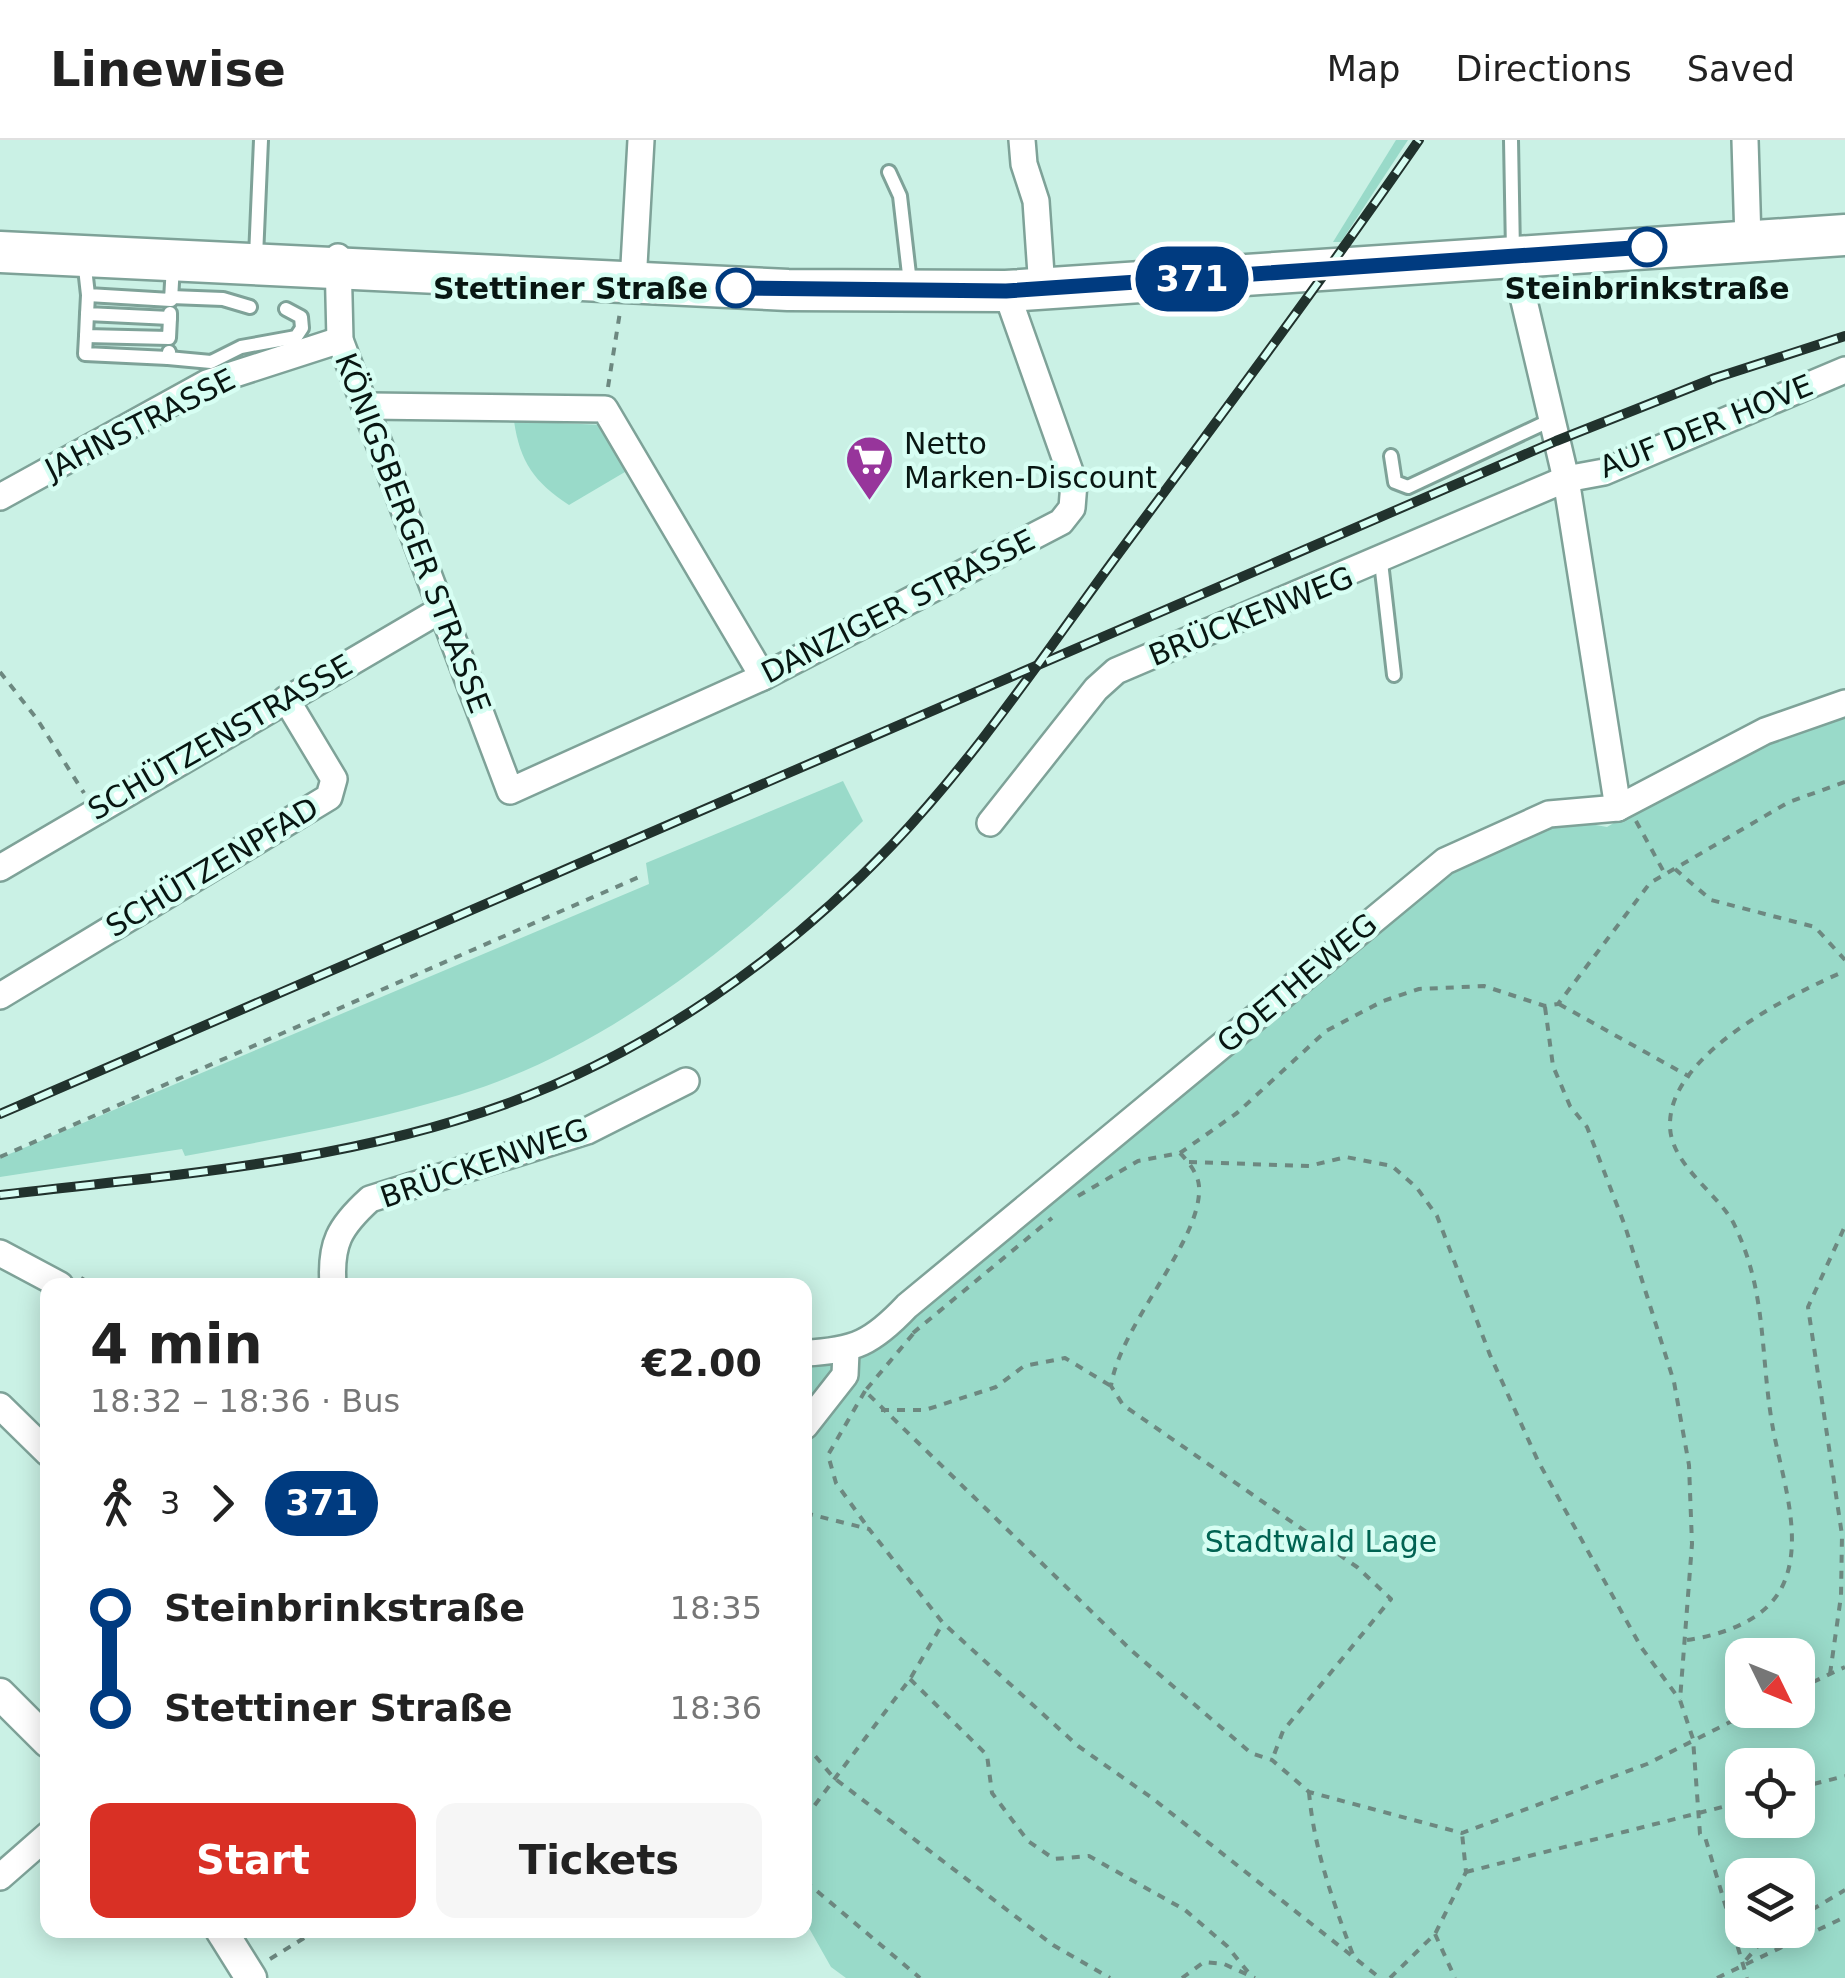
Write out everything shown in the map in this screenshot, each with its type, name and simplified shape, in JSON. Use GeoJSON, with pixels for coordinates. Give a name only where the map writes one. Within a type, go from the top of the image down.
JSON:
{"type":"FeatureCollection","features":[{"type":"Feature","properties":{"kind":"main road"},"geometry":{"type":"LineString","coordinates":[[0,252],[86,276],[172,286],[255,267],[338,262],[629,283],[911,291],[1024,290],[1513,254],[1845,235]]}},
{"type":"Feature","properties":{"kind":"street"},"geometry":{"type":"LineString","coordinates":[[629,283],[641,140]]}},
{"type":"Feature","properties":{"kind":"street"},"geometry":{"type":"LineString","coordinates":[[1022,140],[1036,202],[1024,290]]}},
{"type":"Feature","properties":{"kind":"street"},"geometry":{"type":"LineString","coordinates":[[1745,140],[1748,241]]}},
{"type":"Feature","properties":{"kind":"street"},"geometry":{"type":"LineString","coordinates":[[1513,254],[1566,479],[1618,808]]}},
{"type":"Feature","properties":{"kind":"street","name":"KÖNIGSBERGER STRASSE"},"geometry":{"type":"LineString","coordinates":[[338,262],[340,340],[369,406],[510,791]]}},
{"type":"Feature","properties":{"kind":"street","name":"DANZIGER STRASSE"},"geometry":{"type":"LineString","coordinates":[[510,791],[763,677],[1062,522],[1072,508],[1074,483],[1024,290]]}},
{"type":"Feature","properties":{"kind":"street","name":"JAHNSTRASSE"},"geometry":{"type":"LineString","coordinates":[[0,497],[207,383],[340,340]]}},
{"type":"Feature","properties":{"kind":"street","name":"AUF DER HOVE"},"geometry":{"type":"LineString","coordinates":[[1566,479],[1604,472],[1845,370]]}},
{"type":"Feature","properties":{"kind":"street"},"geometry":{"type":"LineString","coordinates":[[369,406],[604,409],[763,677]]}},
{"type":"Feature","properties":{"kind":"street","name":"BRÜCKENWEG"},"geometry":{"type":"LineString","coordinates":[[990,824],[1096,689],[1116,671],[1381,562],[1566,479]]}},
{"type":"Feature","properties":{"kind":"street","name":"SCHÜTZENSTRASSE"},"geometry":{"type":"LineString","coordinates":[[0,868],[442,609]]}},
{"type":"Feature","properties":{"kind":"street","name":"SCHÜTZENPFAD"},"geometry":{"type":"LineString","coordinates":[[0,996],[329,797],[334,779],[286,699]]}},
{"type":"Feature","properties":{"kind":"street","name":"GOETHEWEG"},"geometry":{"type":"LineString","coordinates":[[812,1353],[846,1352],[882,1332],[907,1306],[1445,860],[1550,814],[1618,808],[1765,732],[1845,704]]}},
{"type":"Feature","properties":{"kind":"street","name":"BRÜCKENWEG"},"geometry":{"type":"LineString","coordinates":[[333,1278],[331,1252],[350,1217],[370,1199],[587,1131],[686,1082]]}},
{"type":"Feature","properties":{"kind":"street"},"geometry":{"type":"LineString","coordinates":[[0,1253],[47,1278]]}},
{"type":"Feature","properties":{"kind":"street"},"geometry":{"type":"LineString","coordinates":[[812,1417],[845,1374],[846,1352]]}},
{"type":"Feature","properties":{"kind":"street"},"geometry":{"type":"LineString","coordinates":[[0,1406],[40,1446]]}},
{"type":"Feature","properties":{"kind":"street"},"geometry":{"type":"LineString","coordinates":[[0,1694],[40,1734]]}},
{"type":"Feature","properties":{"kind":"street"},"geometry":{"type":"LineString","coordinates":[[0,1877],[40,1843]]}},
{"type":"Feature","properties":{"kind":"street"},"geometry":{"type":"LineString","coordinates":[[228,1938],[256,1972]]}},
{"type":"Feature","properties":{"kind":"lane"},"geometry":{"type":"LineString","coordinates":[[255,267],[261,140]]}},
{"type":"Feature","properties":{"kind":"lane"},"geometry":{"type":"LineString","coordinates":[[1510,140],[1513,254]]}},
{"type":"Feature","properties":{"kind":"lane"},"geometry":{"type":"LineString","coordinates":[[889,172],[900,196],[911,291]]}},
{"type":"Feature","properties":{"kind":"lane"},"geometry":{"type":"LineString","coordinates":[[86,276],[85,354],[211,362],[240,347],[296,336],[302,328],[302,317],[286,309]]}},
{"type":"Feature","properties":{"kind":"lane"},"geometry":{"type":"LineString","coordinates":[[168,358],[172,286],[250,307]]}},
{"type":"Feature","properties":{"kind":"lane"},"geometry":{"type":"LineString","coordinates":[[87,314],[170,318]]}},
{"type":"Feature","properties":{"kind":"lane"},"geometry":{"type":"LineString","coordinates":[[86,336],[170,338]]}},
{"type":"Feature","properties":{"kind":"lane"},"geometry":{"type":"LineString","coordinates":[[1390,456],[1395,482],[1408,487],[1551,420]]}},
{"type":"Feature","properties":{"kind":"lane"},"geometry":{"type":"LineString","coordinates":[[1381,562],[1394,674]]}},
{"type":"Feature","properties":{"kind":"path"},"geometry":{"type":"LineString","coordinates":[[604,409],[629,283]]}},
{"type":"Feature","properties":{"kind":"path"},"geometry":{"type":"LineString","coordinates":[[0,672],[37,720],[94,810]]}},
{"type":"Feature","properties":{"kind":"path"},"geometry":{"type":"LineString","coordinates":[[1558,1004],[1592,965],[1620,919],[1650,883],[1789,802],[1845,782]]}},
{"type":"Feature","properties":{"kind":"path"},"geometry":{"type":"LineString","coordinates":[[1618,808],[1635,818],[1665,874]]}},
{"type":"Feature","properties":{"kind":"path"},"geometry":{"type":"LineString","coordinates":[[1674,868],[1711,900],[1815,927],[1845,960]]}},
{"type":"Feature","properties":{"kind":"path"},"geometry":{"type":"LineString","coordinates":[[0,1157],[639,876]]}},
{"type":"Feature","properties":{"kind":"path"},"geometry":{"type":"LineString","coordinates":[[1687,1640],[1741,1625],[1778,1595],[1785,1582],[1791,1501],[1772,1421],[1758,1288],[1733,1222],[1700,1188],[1672,1137],[1670,1122],[1676,1096],[1718,1042],[1845,971]]}},
{"type":"Feature","properties":{"kind":"path"},"geometry":{"type":"LineString","coordinates":[[1065,1207],[1138,1161],[1180,1153],[1237,1113],[1326,1030],[1382,1001],[1419,989],[1484,986],[1545,1006],[1558,1004],[1690,1077]]}},
{"type":"Feature","properties":{"kind":"path"},"geometry":{"type":"LineString","coordinates":[[1545,1006],[1554,1066],[1570,1106],[1587,1128],[1625,1226],[1674,1382],[1690,1465],[1692,1571],[1680,1700]]}},
{"type":"Feature","properties":{"kind":"path"},"geometry":{"type":"LineString","coordinates":[[1111,1386],[1115,1361],[1183,1238],[1197,1202],[1199,1184],[1180,1153]]}},
{"type":"Feature","properties":{"kind":"path"},"geometry":{"type":"LineString","coordinates":[[1189,1162],[1309,1166],[1346,1157],[1392,1166],[1418,1188],[1436,1216],[1490,1355],[1538,1461],[1641,1647],[1680,1700],[1693,1739],[1700,1834],[1705,1837],[1747,1978]]}},
{"type":"Feature","properties":{"kind":"path"},"geometry":{"type":"LineString","coordinates":[[1053,1218],[914,1333],[865,1391],[828,1455],[836,1483],[943,1623],[1078,1746],[1152,1798],[1380,1978]]}},
{"type":"Feature","properties":{"kind":"path"},"geometry":{"type":"LineString","coordinates":[[1830,1674],[1841,1596],[1842,1535],[1808,1307],[1816,1280],[1845,1226]]}},
{"type":"Feature","properties":{"kind":"path"},"geometry":{"type":"LineString","coordinates":[[882,1332],[914,1333]]}},
{"type":"Feature","properties":{"kind":"path"},"geometry":{"type":"LineString","coordinates":[[881,1410],[924,1410],[996,1388],[1024,1366],[1065,1358],[1111,1386],[1123,1405],[1341,1555],[1391,1599],[1283,1731],[1272,1760]]}},
{"type":"Feature","properties":{"kind":"path"},"geometry":{"type":"LineString","coordinates":[[865,1391],[881,1410],[960,1478],[1132,1650],[1251,1752],[1272,1760],[1309,1792],[1462,1833],[1646,1764],[1725,1724]]}},
{"type":"Feature","properties":{"kind":"path"},"geometry":{"type":"LineString","coordinates":[[812,1515],[869,1529]]}},
{"type":"Feature","properties":{"kind":"path"},"geometry":{"type":"LineString","coordinates":[[812,1808],[910,1679],[943,1623]]}},
{"type":"Feature","properties":{"kind":"path"},"geometry":{"type":"LineString","coordinates":[[1815,1681],[1845,1667]]}},
{"type":"Feature","properties":{"kind":"path"},"geometry":{"type":"LineString","coordinates":[[910,1679],[988,1755],[992,1794],[1028,1841],[1054,1859],[1088,1856],[1186,1910],[1255,1978]]}},
{"type":"Feature","properties":{"kind":"path"},"geometry":{"type":"LineString","coordinates":[[812,1752],[834,1778],[1053,1945],[1110,1978]]}},
{"type":"Feature","properties":{"kind":"path"},"geometry":{"type":"LineString","coordinates":[[1815,1784],[1845,1776]]}},
{"type":"Feature","properties":{"kind":"path"},"geometry":{"type":"LineString","coordinates":[[1309,1792],[1312,1829],[1325,1882],[1353,1955]]}},
{"type":"Feature","properties":{"kind":"path"},"geometry":{"type":"LineString","coordinates":[[1466,1872],[1725,1806]]}},
{"type":"Feature","properties":{"kind":"path"},"geometry":{"type":"LineString","coordinates":[[1390,1978],[1435,1934],[1466,1872],[1462,1833]]}},
{"type":"Feature","properties":{"kind":"path"},"geometry":{"type":"LineString","coordinates":[[812,1888],[920,1978]]}},
{"type":"Feature","properties":{"kind":"path"},"geometry":{"type":"LineString","coordinates":[[1815,1908],[1845,1890]]}},
{"type":"Feature","properties":{"kind":"path"},"geometry":{"type":"LineString","coordinates":[[1717,1978],[1845,1917]]}},
{"type":"Feature","properties":{"kind":"path"},"geometry":{"type":"LineString","coordinates":[[1435,1934],[1455,1978]]}},
{"type":"Feature","properties":{"kind":"path"},"geometry":{"type":"LineString","coordinates":[[256,1972],[305,1938]]}},
{"type":"Feature","properties":{"kind":"path"},"geometry":{"type":"LineString","coordinates":[[1743,1964],[1756,1948]]}},
{"type":"Feature","properties":{"kind":"path"},"geometry":{"type":"LineString","coordinates":[[1182,1978],[1204,1962],[1248,1972]]}},
{"type":"Feature","properties":{"kind":"green space"},"geometry":{"type":"Polygon","coordinates":[[[1396,140],[1408,140],[1341,242],[1333,242],[1396,140]]]}},
{"type":"Feature","properties":{"kind":"green space"},"geometry":{"type":"Polygon","coordinates":[[[514,421],[603,425],[630,469],[569,505],[546,488],[531,470],[520,448],[514,421]]]}},
{"type":"Feature","properties":{"kind":"green space","name":"Stadtwald Lage"},"geometry":{"type":"Polygon","coordinates":[[[1845,703],[1845,1978],[846,1978],[831,1967],[812,1933],[812,1361],[858,1359],[909,1321],[1444,871],[1557,818],[1607,827],[1783,723],[1845,703]]]}},
{"type":"Feature","properties":{"kind":"green space"},"geometry":{"type":"Polygon","coordinates":[[[843,781],[863,821],[820,863],[727,945],[677,982],[571,1048],[516,1074],[425,1105],[288,1136],[185,1156],[182,1149],[0,1177],[0,1158],[649,884],[646,863],[843,781]]]}},
{"type":"Feature","properties":{"kind":"railway"},"geometry":{"type":"LineString","coordinates":[[0,1195],[256,1164],[444,1124],[506,1104],[612,1057],[713,997],[761,962],[851,886],[955,773],[1275,342],[1419,140]]}},
{"type":"Feature","properties":{"kind":"railway"},"geometry":{"type":"LineString","coordinates":[[0,1114],[1556,441],[1715,378],[1845,336]]}},
{"type":"Feature","properties":{"kind":"bus line","name":"371"},"geometry":{"type":"LineString","coordinates":[[736,288],[1006,291],[1647,247]]}},
{"type":"Feature","properties":{"kind":"place","name":"Steinbrinkstraße"},"geometry":{"type":"Point","coordinates":[1647,247]}},
{"type":"Feature","properties":{"kind":"place","name":"Stettiner Straße"},"geometry":{"type":"Point","coordinates":[736,288]}},
{"type":"Feature","properties":{"kind":"place","name":"Netto Marken-Discount"},"geometry":{"type":"Point","coordinates":[869,502]}}]}
